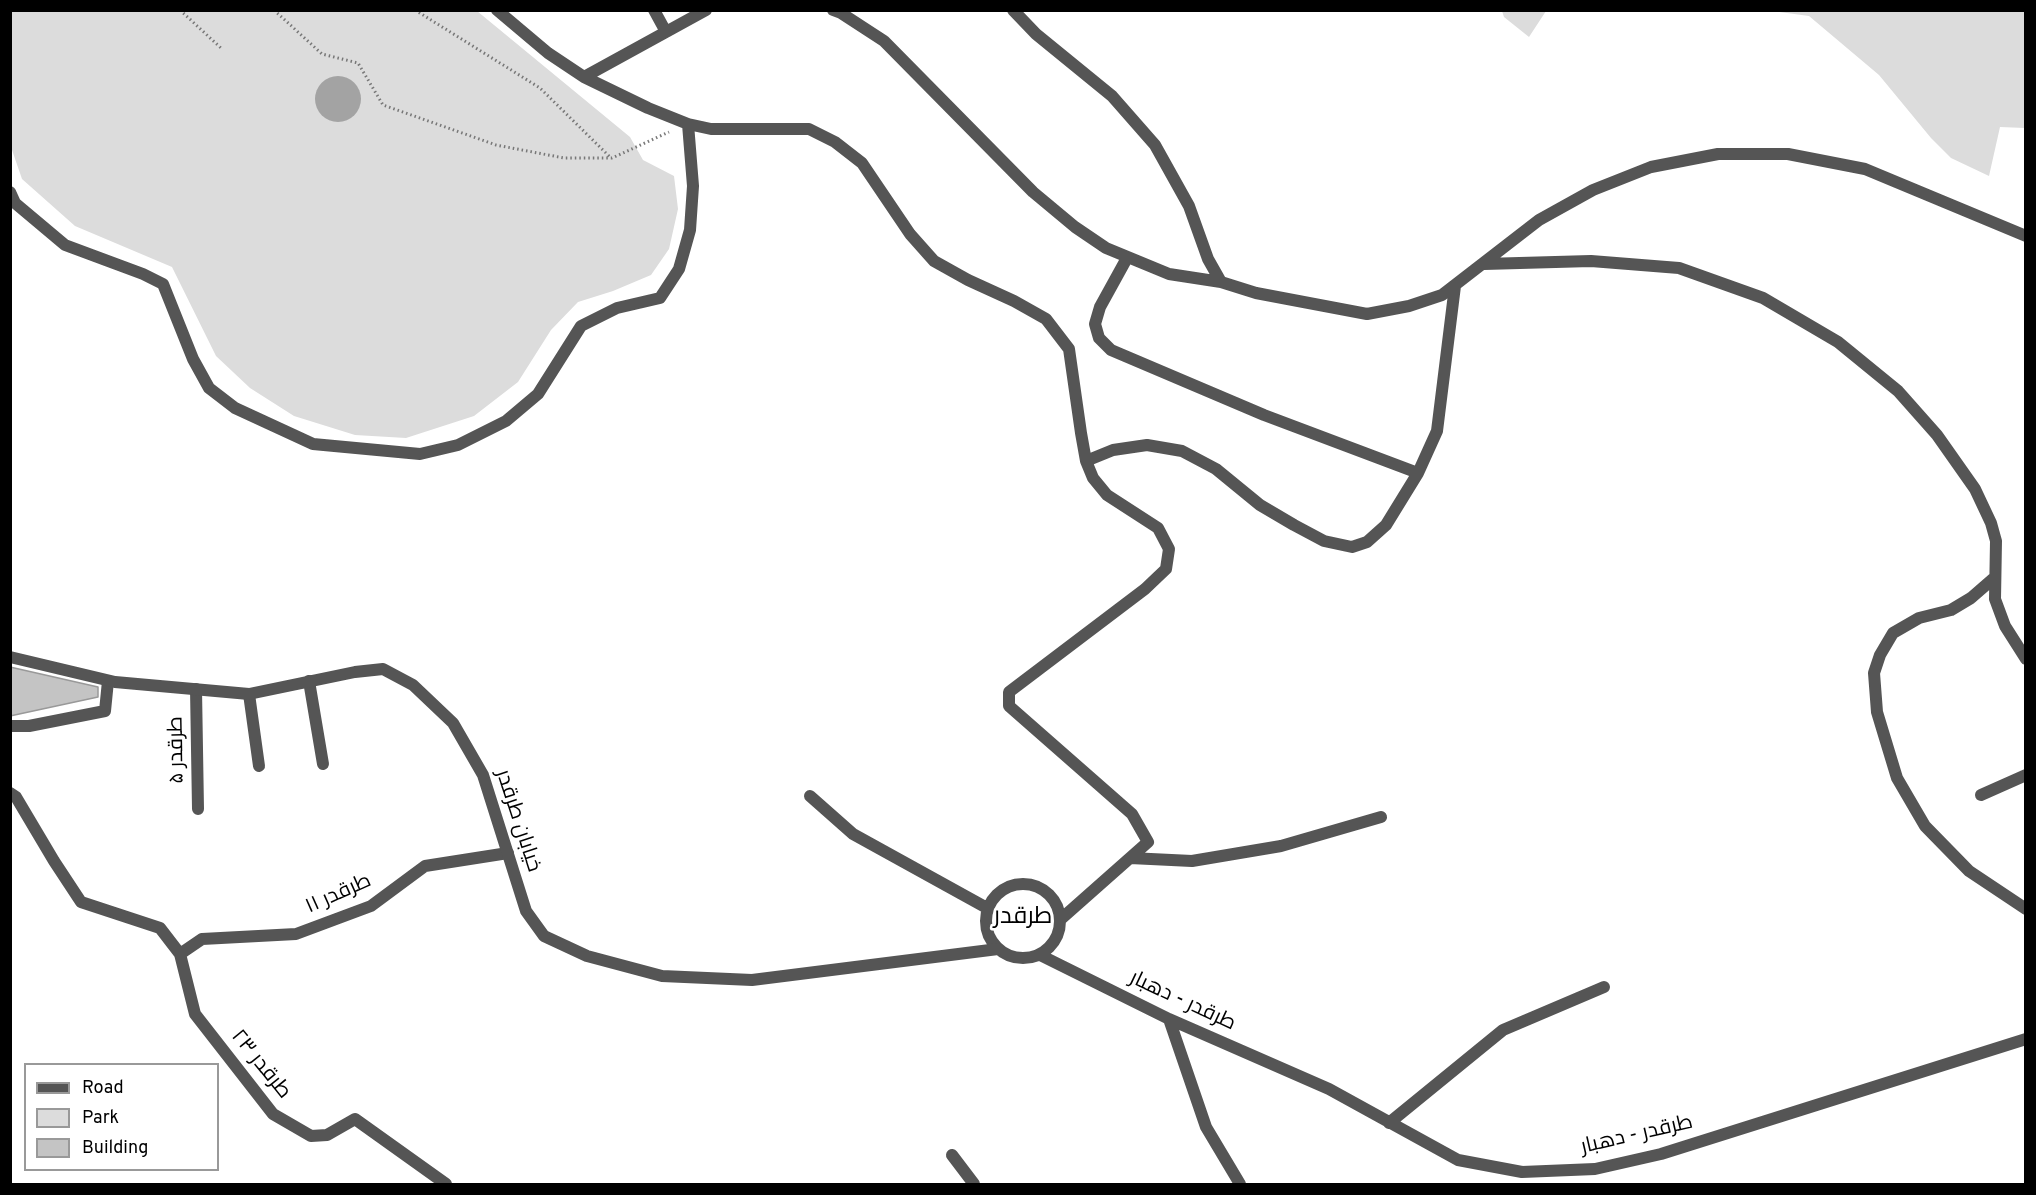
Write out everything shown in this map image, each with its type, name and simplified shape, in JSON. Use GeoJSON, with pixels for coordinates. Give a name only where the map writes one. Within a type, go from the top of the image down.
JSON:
{"type":"FeatureCollection","features":[{"type":"Feature","properties":{"kind":"street"},"geometry":{"type":"LineString","coordinates":[[497,10],[548,53],[584,77],[648,108],[711,129],[809,129],[834,142],[862,163],[910,234],[934,261],[1046,319],[1069,349],[1086,461],[1093,478],[1107,495],[1158,528],[1169,549],[1166,569],[1145,589],[1009,692],[1009,706],[1132,814],[1148,843],[1061,919]]}},
{"type":"Feature","properties":{"kind":"street"},"geometry":{"type":"LineString","coordinates":[[654,10],[666,32]]}},
{"type":"Feature","properties":{"kind":"street"},"geometry":{"type":"LineString","coordinates":[[584,77],[706,10]]}},
{"type":"Feature","properties":{"kind":"street"},"geometry":{"type":"LineString","coordinates":[[833,10],[884,40],[1033,192],[1075,227],[1106,248],[1169,274],[1221,282],[1256,293],[1366,314],[1409,306],[1442,295],[1539,220],[1593,190],[1651,166],[1718,154],[1788,154],[1865,169],[2025,236]]}},
{"type":"Feature","properties":{"kind":"street"},"geometry":{"type":"LineString","coordinates":[[1014,10],[1036,34],[1112,96],[1155,146],[1189,206],[1208,259],[1221,282]]}},
{"type":"Feature","properties":{"kind":"street"},"geometry":{"type":"LineString","coordinates":[[10,192],[15,203],[65,245],[143,274],[163,284],[193,359],[209,388],[235,408],[313,444],[420,454],[458,445],[506,421],[538,394],[581,326],[617,308],[660,298],[679,269],[690,230],[693,186],[688,123]]}},
{"type":"Feature","properties":{"kind":"street"},"geometry":{"type":"LineString","coordinates":[[1127,258],[1100,307],[1095,324],[1099,338],[1112,350],[1264,415],[1418,473]]}},
{"type":"Feature","properties":{"kind":"street"},"geometry":{"type":"LineString","coordinates":[[1484,264],[1591,261],[1679,268],[1763,298],[1838,342],[1898,391],[1937,435],[1975,489],[1991,523],[1996,541],[1995,599],[2005,626],[2025,659]]}},
{"type":"Feature","properties":{"kind":"street"},"geometry":{"type":"LineString","coordinates":[[1086,461],[1113,450],[1147,446],[1182,451],[1216,469],[1260,504],[1324,541],[1352,547],[1367,542],[1386,525],[1418,473],[1437,431],[1455,286]]}},
{"type":"Feature","properties":{"kind":"street"},"geometry":{"type":"LineString","coordinates":[[1994,578],[1971,598],[1951,610],[1919,618],[1893,633],[1880,655],[1874,673],[1877,712],[1897,778],[1925,826],[1969,871],[2025,909]]}},
{"type":"Feature","properties":{"kind":"street","name":"خیابان طرقدر"},"geometry":{"type":"LineString","coordinates":[[10,657],[108,681],[249,694],[355,672],[383,669],[413,685],[453,723],[483,775],[526,911],[544,936],[587,956],[662,976],[752,980],[998,949]]}},
{"type":"Feature","properties":{"kind":"street"},"geometry":{"type":"LineString","coordinates":[[10,726],[30,726],[105,711],[108,681]]}},
{"type":"Feature","properties":{"kind":"street"},"geometry":{"type":"LineString","coordinates":[[309,681],[323,764]]}},
{"type":"Feature","properties":{"kind":"street","name":"طرقدر ۵"},"geometry":{"type":"LineString","coordinates":[[196,689],[198,809]]}},
{"type":"Feature","properties":{"kind":"street"},"geometry":{"type":"LineString","coordinates":[[249,694],[259,766]]}},
{"type":"Feature","properties":{"kind":"street"},"geometry":{"type":"LineString","coordinates":[[1981,795],[2025,775]]}},
{"type":"Feature","properties":{"kind":"street"},"geometry":{"type":"LineString","coordinates":[[10,793],[16,797],[81,902],[160,928],[180,954]]}},
{"type":"Feature","properties":{"kind":"street"},"geometry":{"type":"LineString","coordinates":[[810,796],[853,834],[987,909]]}},
{"type":"Feature","properties":{"kind":"street"},"geometry":{"type":"LineString","coordinates":[[1130,858],[1192,861],[1281,846],[1381,817]]}},
{"type":"Feature","properties":{"kind":"street","name":"طرقدر ۱۱"},"geometry":{"type":"LineString","coordinates":[[180,954],[202,939],[296,934],[371,906],[425,866],[508,853]]}},
{"type":"Feature","properties":{"kind":"street"},"geometry":{"type":"LineString","coordinates":[[1021,883],[1035,885],[1048,893],[1057,904],[1061,919],[1059,934],[1052,946],[1040,955],[1025,959],[1011,957],[998,949],[989,938],[985,923],[987,909],[995,896],[1006,887],[1021,883]]}},
{"type":"Feature","properties":{"kind":"street","name":"طرقدر ۲۳"},"geometry":{"type":"LineString","coordinates":[[180,954],[195,1014],[273,1114],[311,1136],[327,1136],[355,1119],[446,1185]]}},
{"type":"Feature","properties":{"kind":"street","name":"طرقدر - دهبار"},"geometry":{"type":"LineString","coordinates":[[1040,955],[1170,1019],[1329,1089],[1458,1160],[1522,1172],[1594,1169],[1661,1154],[2025,1039]]}},
{"type":"Feature","properties":{"kind":"street"},"geometry":{"type":"LineString","coordinates":[[1389,1123],[1503,1030],[1604,987]]}},
{"type":"Feature","properties":{"kind":"street"},"geometry":{"type":"LineString","coordinates":[[1170,1019],[1206,1127],[1240,1185]]}},
{"type":"Feature","properties":{"kind":"street"},"geometry":{"type":"LineString","coordinates":[[952,1155],[974,1185]]}},
{"type":"Feature","properties":{"kind":"path"},"geometry":{"type":"LineString","coordinates":[[180,10],[222,49]]}},
{"type":"Feature","properties":{"kind":"path"},"geometry":{"type":"LineString","coordinates":[[274,10],[322,54],[358,63],[383,105],[496,145],[564,158],[612,158],[688,123]]}},
{"type":"Feature","properties":{"kind":"path"},"geometry":{"type":"LineString","coordinates":[[415,10],[540,88],[612,158]]}},
{"type":"Feature","properties":{"kind":"green space"},"geometry":{"type":"Polygon","coordinates":[[[1502,10],[1546,11],[1529,37],[1504,17],[1502,10]]]}},
{"type":"Feature","properties":{"kind":"green space"},"geometry":{"type":"Polygon","coordinates":[[[11,11],[477,11],[630,137],[643,160],[674,176],[678,209],[669,249],[651,275],[613,291],[578,302],[551,330],[518,382],[474,416],[406,438],[355,435],[294,416],[250,388],[216,356],[172,267],[75,226],[22,179],[11,147],[11,11]]]}},
{"type":"Feature","properties":{"kind":"green space"},"geometry":{"type":"Polygon","coordinates":[[[1772,11],[2025,11],[2025,128],[2000,127],[1989,176],[1951,158],[1931,138],[1879,75],[1809,16],[1772,11]]]}},
{"type":"Feature","properties":{"kind":"shaded area"},"geometry":{"type":"Polygon","coordinates":[[[338,76],[354,83],[361,99],[354,115],[338,122],[322,115],[315,99],[322,83],[338,76]]]}},
{"type":"Feature","properties":{"kind":"building"},"geometry":{"type":"Polygon","coordinates":[[[10,667],[98,687],[98,697],[10,716],[10,667]]]}},
{"type":"Feature","properties":{"kind":"district","name":"طرقدر"},"geometry":{"type":"Point","coordinates":[1023,918]}}]}
